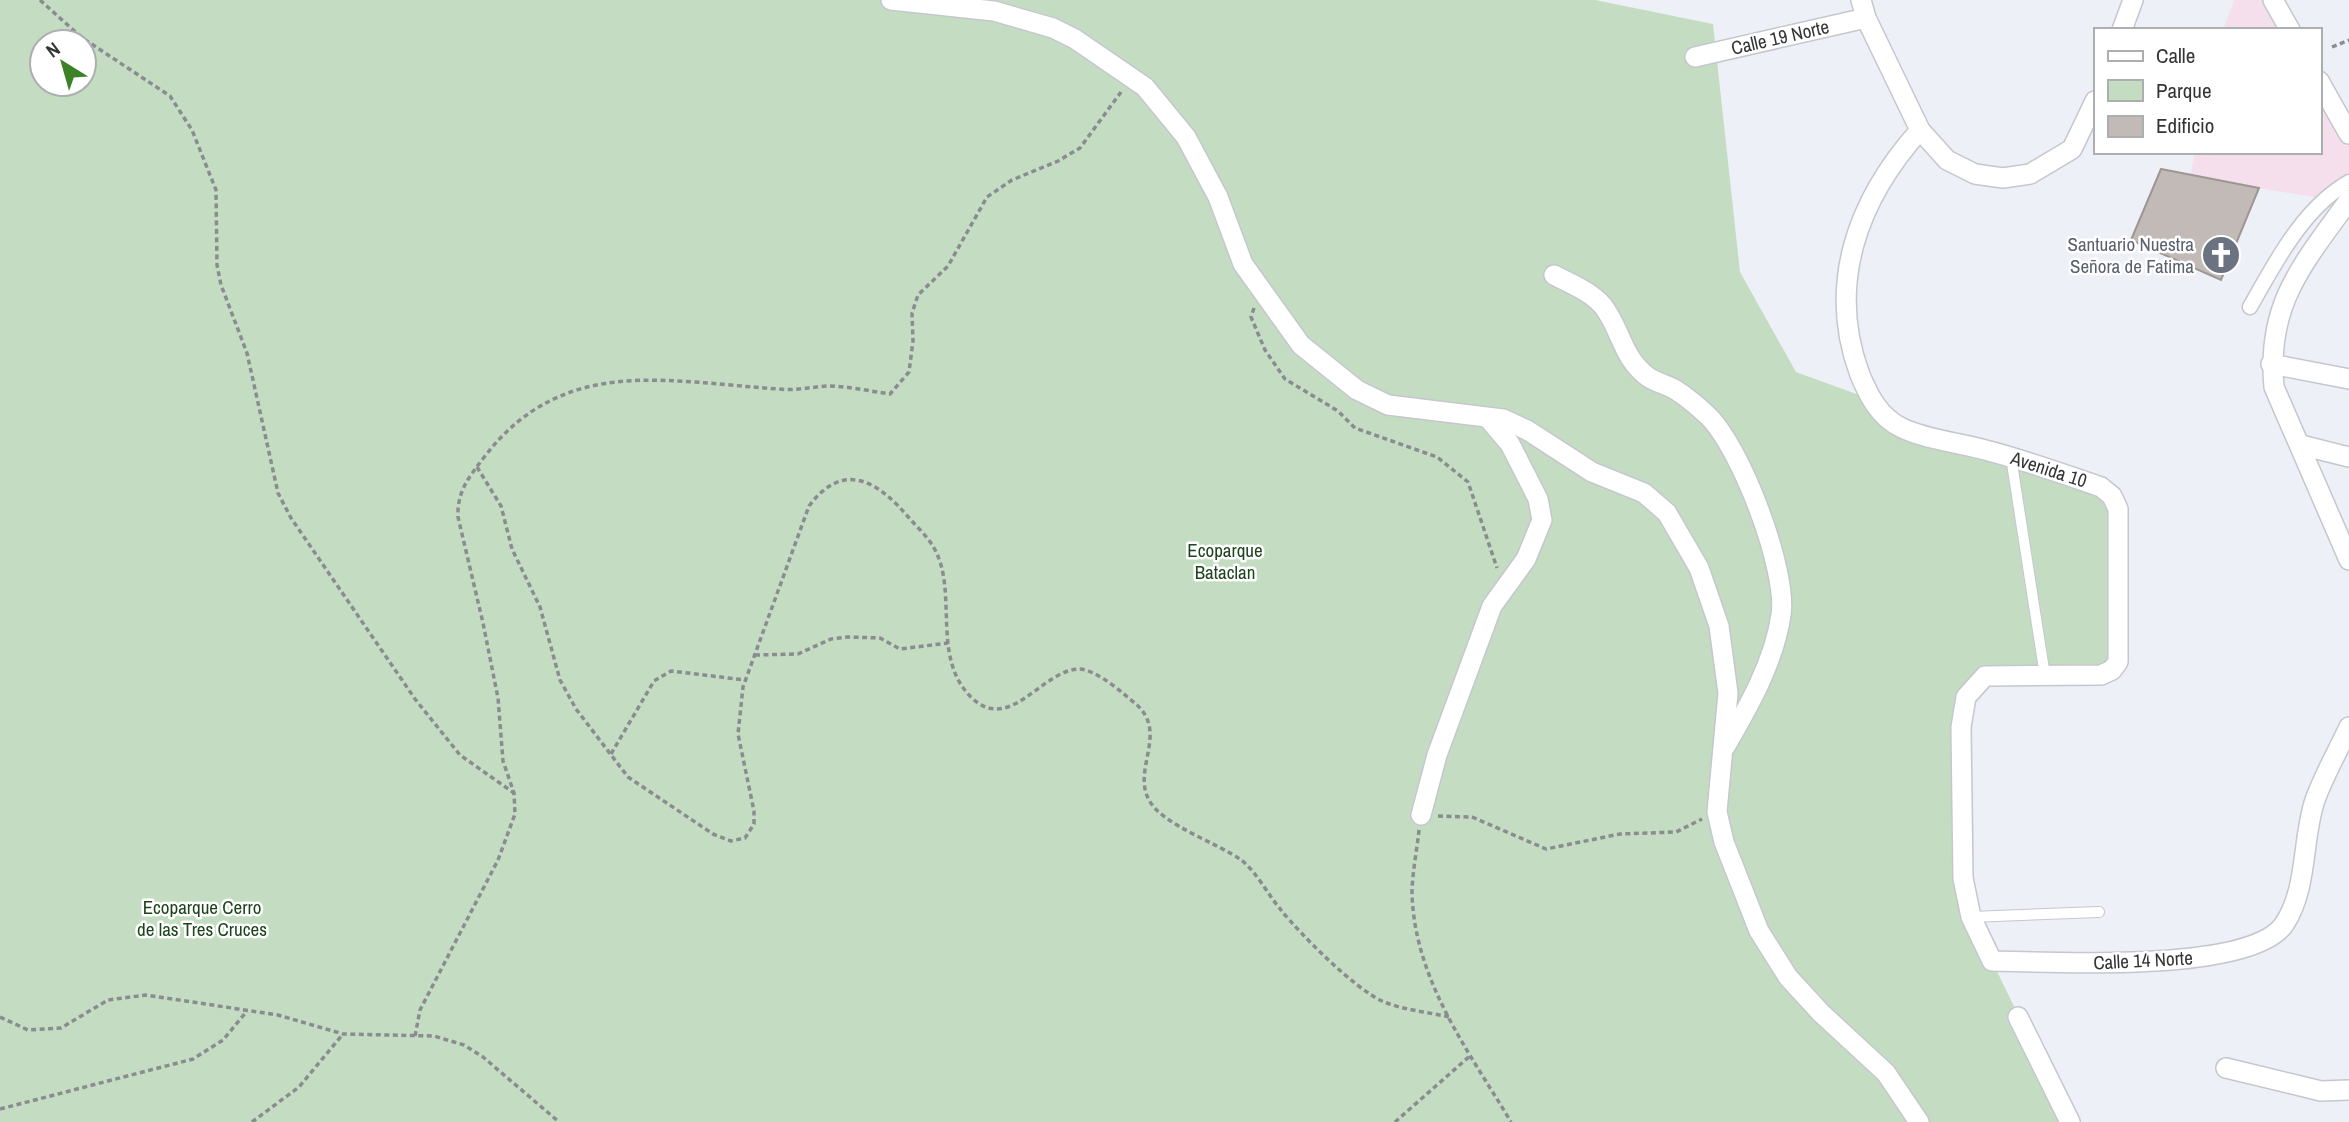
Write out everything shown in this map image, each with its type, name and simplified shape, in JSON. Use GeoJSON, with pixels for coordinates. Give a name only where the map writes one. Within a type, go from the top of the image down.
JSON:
{"type":"FeatureCollection","features":[{"type":"Feature","properties":{"kind":"street"},"geometry":{"type":"LineString","coordinates":[[891,0],[994,11],[1053,28],[1075,38],[1145,88],[1186,137],[1218,197],[1244,264],[1301,345],[1357,390],[1388,405],[1503,419],[1527,430],[1592,472],[1644,493],[1667,513],[1699,568],[1719,626],[1728,693],[1717,811],[1724,842],[1759,931],[1788,977],[1821,1013],[1886,1073],[1919,1122]]}},
{"type":"Feature","properties":{"kind":"street"},"geometry":{"type":"LineString","coordinates":[[2123,28],[2133,0]]}},
{"type":"Feature","properties":{"kind":"street"},"geometry":{"type":"LineString","coordinates":[[2273,0],[2289,28]]}},
{"type":"Feature","properties":{"kind":"street"},"geometry":{"type":"LineString","coordinates":[[1864,9],[1920,130],[1947,160],[1975,174],[2003,178],[2030,174],[2072,149],[2094,104]]}},
{"type":"Feature","properties":{"kind":"street","name":"Calle 19 Norte"},"geometry":{"type":"LineString","coordinates":[[1695,57],[1864,9]]}},
{"type":"Feature","properties":{"kind":"street"},"geometry":{"type":"LineString","coordinates":[[2321,85],[2349,134]]}},
{"type":"Feature","properties":{"kind":"street","name":"Avenida 10"},"geometry":{"type":"LineString","coordinates":[[1920,130],[1892,161],[1870,197],[1855,236],[1847,277],[1847,309],[1855,360],[1870,399],[1902,428],[2011,456],[2101,486],[2112,496],[2118,509],[2118,662],[2112,670],[2101,675],[1985,676],[1966,697],[1961,727],[1963,878],[1971,917],[1992,961]]}},
{"type":"Feature","properties":{"kind":"street"},"geometry":{"type":"LineString","coordinates":[[2250,307],[2277,258],[2326,199],[2349,182]]}},
{"type":"Feature","properties":{"kind":"street"},"geometry":{"type":"LineString","coordinates":[[2349,200],[2293,279],[2277,316],[2272,364],[2274,387],[2349,560]]}},
{"type":"Feature","properties":{"kind":"street"},"geometry":{"type":"LineString","coordinates":[[1554,275],[1584,290],[1602,305],[1614,323],[1622,347],[1648,377],[1676,390],[1708,415],[1730,443],[1743,468],[1774,563],[1782,613],[1761,678],[1723,751]]}},
{"type":"Feature","properties":{"kind":"street"},"geometry":{"type":"LineString","coordinates":[[2272,364],[2349,379]]}},
{"type":"Feature","properties":{"kind":"street"},"geometry":{"type":"LineString","coordinates":[[1421,815],[1437,755],[1492,606],[1526,559],[1542,520],[1538,499],[1510,444],[1488,418]]}},
{"type":"Feature","properties":{"kind":"street"},"geometry":{"type":"LineString","coordinates":[[2301,445],[2349,457]]}},
{"type":"Feature","properties":{"kind":"street","name":"Calle 14 Norte"},"geometry":{"type":"LineString","coordinates":[[1992,961],[2182,960],[2256,946],[2285,924],[2298,887],[2315,800],[2349,727]]}},
{"type":"Feature","properties":{"kind":"street"},"geometry":{"type":"LineString","coordinates":[[2018,1017],[2070,1122]]}},
{"type":"Feature","properties":{"kind":"street"},"geometry":{"type":"LineString","coordinates":[[2226,1068],[2321,1091],[2349,1090]]}},
{"type":"Feature","properties":{"kind":"lane"},"geometry":{"type":"LineString","coordinates":[[2011,456],[2045,676]]}},
{"type":"Feature","properties":{"kind":"lane"},"geometry":{"type":"LineString","coordinates":[[1971,917],[2099,912]]}},
{"type":"Feature","properties":{"kind":"path"},"geometry":{"type":"LineString","coordinates":[[40,0],[81,37],[170,96],[192,130],[216,190],[217,265],[221,285],[247,353],[278,493],[290,518],[415,699],[460,755],[514,793]]}},
{"type":"Feature","properties":{"kind":"path"},"geometry":{"type":"LineString","coordinates":[[2332,47],[2349,40]]}},
{"type":"Feature","properties":{"kind":"path"},"geometry":{"type":"LineString","coordinates":[[415,1036],[421,1010],[498,860],[515,814],[514,793],[503,761],[498,698],[458,517],[458,500],[466,480],[494,445],[524,417],[569,390],[606,383],[692,380],[782,390],[829,386],[890,394],[909,372],[913,341],[912,313],[918,295],[948,266],[986,197],[1012,180],[1058,161],[1080,148],[1131,78]]}},
{"type":"Feature","properties":{"kind":"path"},"geometry":{"type":"LineString","coordinates":[[1261,289],[1251,317],[1265,350],[1285,379],[1338,411],[1355,428],[1437,457],[1468,482],[1495,556],[1501,594]]}},
{"type":"Feature","properties":{"kind":"path"},"geometry":{"type":"LineString","coordinates":[[477,467],[501,506],[512,549],[540,607],[560,680],[576,709],[628,777],[713,834],[731,841],[745,838],[754,824],[754,811],[738,734],[745,680],[809,506],[821,490],[843,478],[858,479],[892,498],[934,547],[941,569],[948,643],[961,685],[974,700],[991,709],[1004,709],[1029,697],[1057,673],[1082,669],[1101,678],[1139,706],[1151,727],[1144,784],[1149,801],[1161,813],[1243,861],[1283,912],[1364,992],[1385,1002],[1449,1017]]}},
{"type":"Feature","properties":{"kind":"path"},"geometry":{"type":"LineString","coordinates":[[755,655],[798,654],[831,639],[848,637],[880,639],[900,649],[948,643]]}},
{"type":"Feature","properties":{"kind":"path"},"geometry":{"type":"LineString","coordinates":[[611,754],[654,681],[662,674],[671,671],[745,680]]}},
{"type":"Feature","properties":{"kind":"path"},"geometry":{"type":"LineString","coordinates":[[1511,1122],[1433,990],[1417,941],[1412,892],[1421,815],[1472,817],[1546,849],[1620,834],[1676,832],[1717,811]]}},
{"type":"Feature","properties":{"kind":"path"},"geometry":{"type":"LineString","coordinates":[[0,1017],[28,1030],[61,1028],[108,1000],[146,995],[278,1015],[343,1034],[434,1036],[464,1045],[483,1057],[559,1122]]}},
{"type":"Feature","properties":{"kind":"path"},"geometry":{"type":"LineString","coordinates":[[0,1109],[193,1059],[223,1040],[247,1011]]}},
{"type":"Feature","properties":{"kind":"path"},"geometry":{"type":"LineString","coordinates":[[252,1122],[299,1087],[343,1034]]}},
{"type":"Feature","properties":{"kind":"path"},"geometry":{"type":"LineString","coordinates":[[1395,1122],[1471,1055]]}},
{"type":"Feature","properties":{"kind":"shaded area"},"geometry":{"type":"Polygon","coordinates":[[[2234,0],[2273,0],[2289,28],[2224,28],[2234,0]]]}},
{"type":"Feature","properties":{"kind":"shaded area"},"geometry":{"type":"Polygon","coordinates":[[[2321,85],[2349,134],[2349,182],[2326,199],[2190,177],[2195,154],[2321,154],[2321,85]]]}},
{"type":"Feature","properties":{"kind":"green space","name":"Ecoparque Bataclan"},"geometry":{"type":"Polygon","coordinates":[[[0,0],[1595,0],[1713,24],[1740,272],[1796,372],[1870,399],[1886,417],[2112,496],[2112,670],[1985,676],[1966,697],[1963,878],[1992,961],[2070,1122],[0,1122],[0,0]]]}},
{"type":"Feature","properties":{"kind":"building"},"geometry":{"type":"Polygon","coordinates":[[[2161,169],[2259,188],[2221,280],[2131,240],[2161,169]]]}},
{"type":"Feature","properties":{"kind":"place","name":"Santuario Nuestra Señora de Fatima"},"geometry":{"type":"Point","coordinates":[2221,255]}},
{"type":"Feature","properties":{"kind":"park label","name":"Ecoparque Cerro de las Tres Cruces"},"geometry":{"type":"Point","coordinates":[202,918]}}]}
